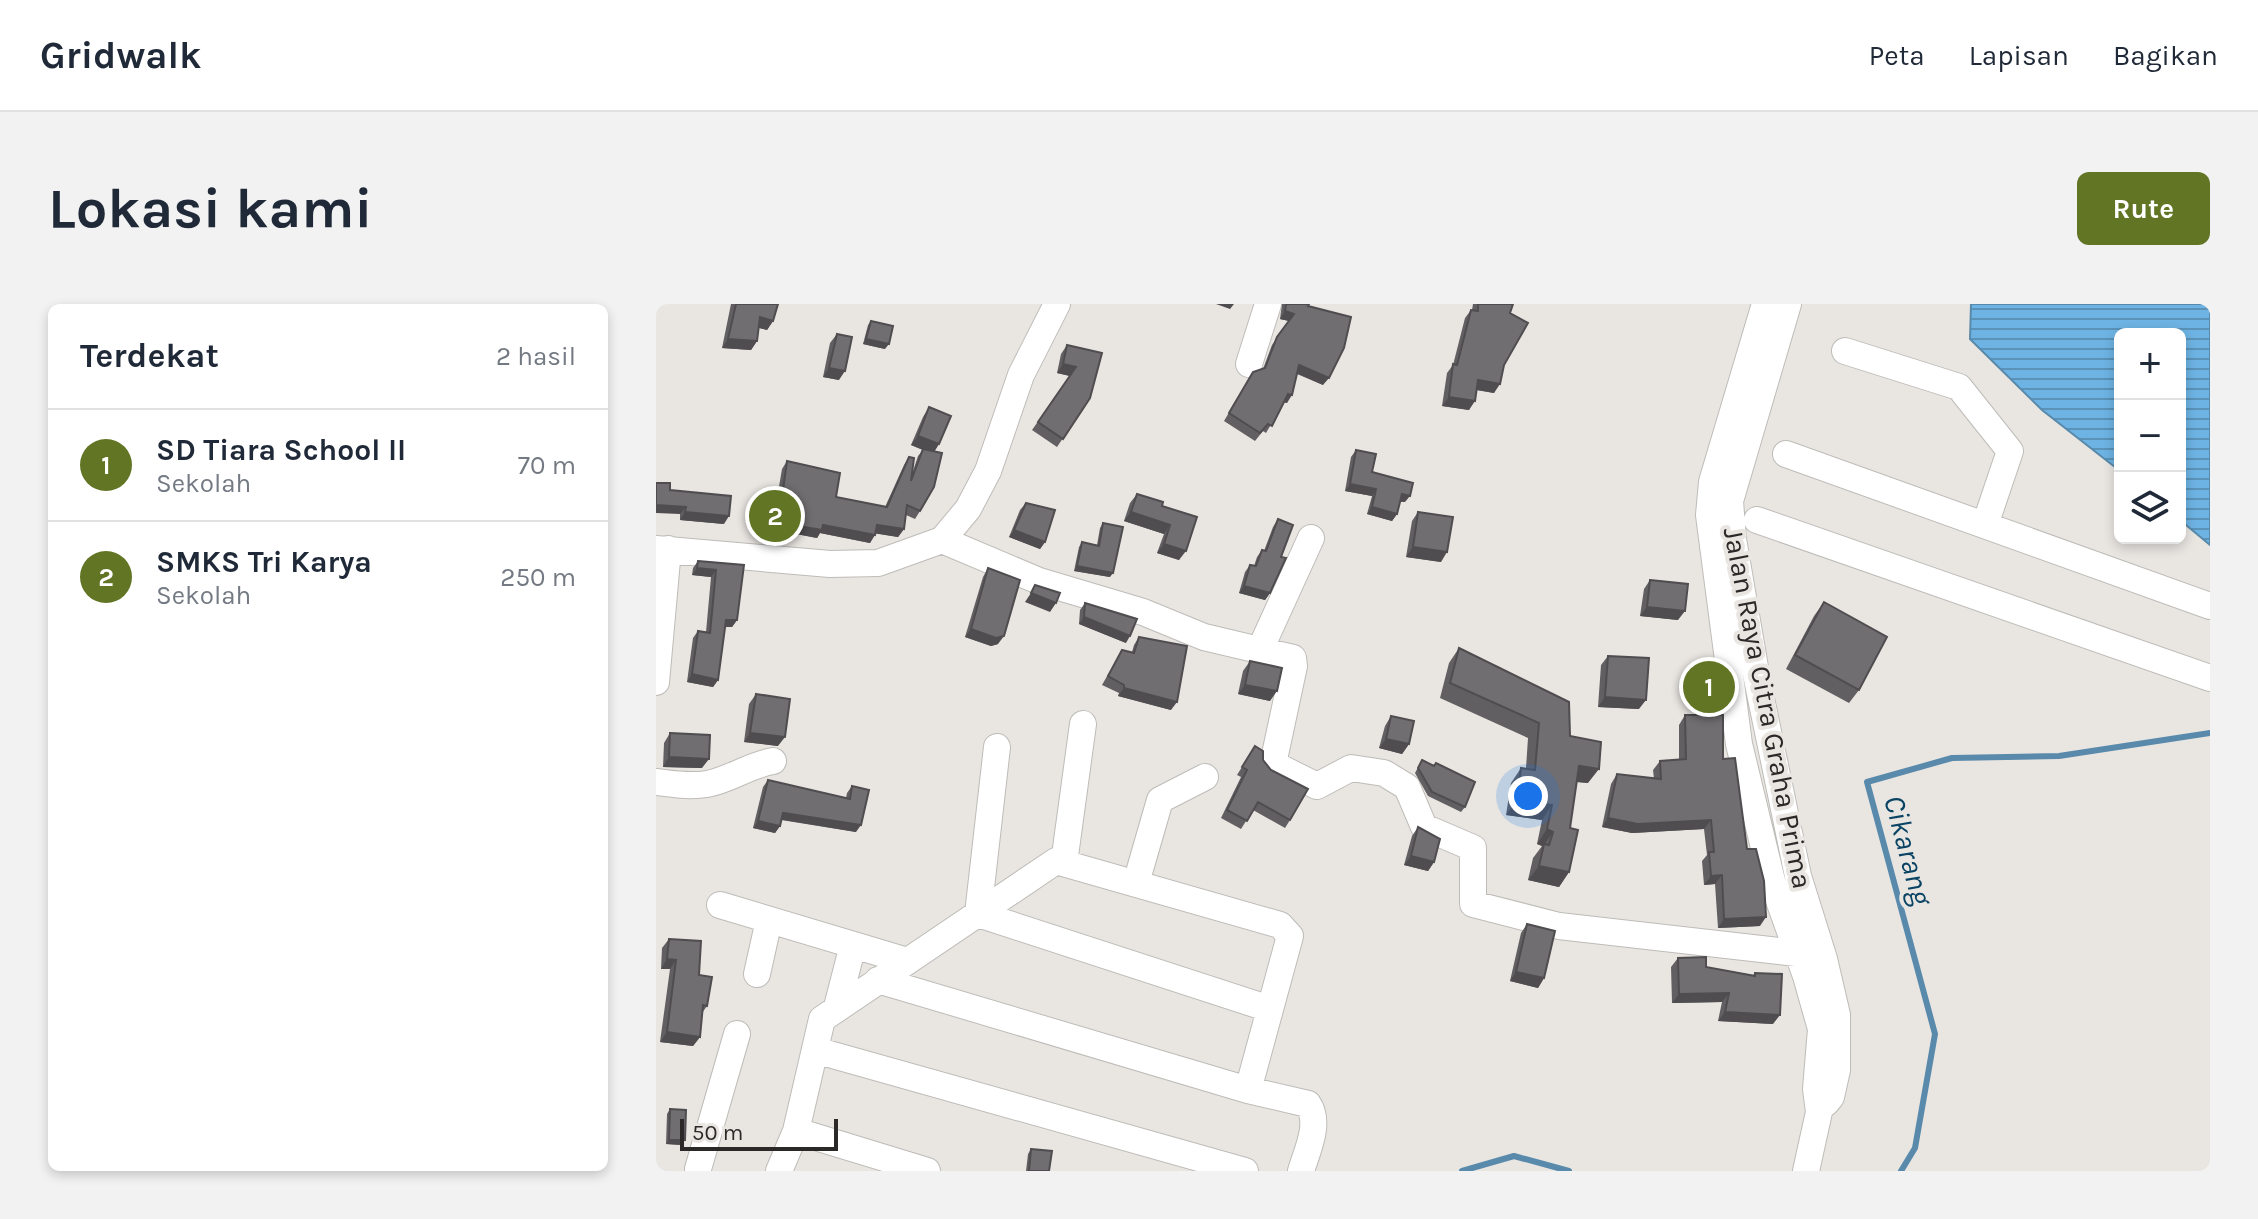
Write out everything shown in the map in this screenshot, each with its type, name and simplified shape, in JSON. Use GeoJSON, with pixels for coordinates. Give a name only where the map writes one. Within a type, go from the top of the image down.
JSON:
{"type":"FeatureCollection","features":[{"type":"Feature","properties":{"kind":"street"},"geometry":{"type":"LineString","coordinates":[[656,682],[662,549],[830,564],[878,563],[942,540],[968,509],[988,471],[1021,375],[1057,304]]}},
{"type":"Feature","properties":{"kind":"street"},"geometry":{"type":"LineString","coordinates":[[1249,364],[1268,304]]}},
{"type":"Feature","properties":{"kind":"street","name":"Jalan Raya Citra Graha Prima"},"geometry":{"type":"LineString","coordinates":[[1765,304],[1709,499],[1737,638],[1837,1015],[1837,1070],[1831,1097],[1819,1112]]}},
{"type":"Feature","properties":{"kind":"street","name":"Jalan Raya Citra Graha Prima"},"geometry":{"type":"LineString","coordinates":[[1788,304],[1730,501],[1739,744],[1772,881],[1806,976],[1821,1029],[1816,1089],[1819,1112],[1806,1171]]}},
{"type":"Feature","properties":{"kind":"street"},"geometry":{"type":"LineString","coordinates":[[1845,351],[1959,387],[2010,451],[1985,525]]}},
{"type":"Feature","properties":{"kind":"street"},"geometry":{"type":"LineString","coordinates":[[1786,454],[2210,606]]}},
{"type":"Feature","properties":{"kind":"street"},"geometry":{"type":"LineString","coordinates":[[1757,520],[2210,678]]}},
{"type":"Feature","properties":{"kind":"street"},"geometry":{"type":"LineString","coordinates":[[1259,652],[1311,538]]}},
{"type":"Feature","properties":{"kind":"street"},"geometry":{"type":"LineString","coordinates":[[942,540],[1057,587],[1259,652],[1292,658],[1294,662],[1273,764],[1317,786],[1351,768],[1384,773],[1403,782],[1424,827],[1473,848],[1473,904],[1559,926],[1796,953]]}},
{"type":"Feature","properties":{"kind":"street"},"geometry":{"type":"LineString","coordinates":[[1064,863],[1083,724]]}},
{"type":"Feature","properties":{"kind":"street"},"geometry":{"type":"LineString","coordinates":[[978,914],[997,747]]}},
{"type":"Feature","properties":{"kind":"street"},"geometry":{"type":"LineString","coordinates":[[656,782],[679,786],[709,784],[753,764],[773,761]]}},
{"type":"Feature","properties":{"kind":"street"},"geometry":{"type":"LineString","coordinates":[[1136,883],[1160,800],[1205,777]]}},
{"type":"Feature","properties":{"kind":"street"},"geometry":{"type":"LineString","coordinates":[[779,1171],[796,1131],[822,1019],[1052,863],[1064,863],[1136,883],[1285,928],[1290,936],[1248,1090]]}},
{"type":"Feature","properties":{"kind":"street"},"geometry":{"type":"LineString","coordinates":[[720,905],[907,961]]}},
{"type":"Feature","properties":{"kind":"street"},"geometry":{"type":"LineString","coordinates":[[978,914],[1270,1009]]}},
{"type":"Feature","properties":{"kind":"street"},"geometry":{"type":"LineString","coordinates":[[757,974],[769,920]]}},
{"type":"Feature","properties":{"kind":"street"},"geometry":{"type":"LineString","coordinates":[[837,1007],[853,945]]}},
{"type":"Feature","properties":{"kind":"street"},"geometry":{"type":"LineString","coordinates":[[878,980],[1248,1090],[1308,1104],[1314,1126],[1301,1171]]}},
{"type":"Feature","properties":{"kind":"street"},"geometry":{"type":"LineString","coordinates":[[700,1170],[737,1034]]}},
{"type":"Feature","properties":{"kind":"street"},"geometry":{"type":"LineString","coordinates":[[815,1050],[1245,1171]]}},
{"type":"Feature","properties":{"kind":"street"},"geometry":{"type":"LineString","coordinates":[[796,1131],[875,1163],[927,1171]]}},
{"type":"Feature","properties":{"kind":"water"},"geometry":{"type":"Polygon","coordinates":[[[1971,304],[2210,304],[2210,545],[2186,525],[2186,328],[2114,328],[2114,466],[2042,410],[1970,339],[1971,304]]]}},
{"type":"Feature","properties":{"kind":"building"},"geometry":{"type":"Polygon","coordinates":[[[736,304],[778,304],[773,321],[760,317],[757,341],[728,339],[736,304]]]}},
{"type":"Feature","properties":{"kind":"building"},"geometry":{"type":"Polygon","coordinates":[[[1286,304],[1309,304],[1351,317],[1344,348],[1329,378],[1299,365],[1292,395],[1288,394],[1272,426],[1268,424],[1260,433],[1229,413],[1253,372],[1265,368],[1277,337],[1294,314],[1285,311],[1286,304]]]}},
{"type":"Feature","properties":{"kind":"building"},"geometry":{"type":"Polygon","coordinates":[[[1478,304],[1513,304],[1510,313],[1528,323],[1504,365],[1500,384],[1478,380],[1475,401],[1449,397],[1453,364],[1457,365],[1471,310],[1478,311],[1478,304]]]}},
{"type":"Feature","properties":{"kind":"building"},"geometry":{"type":"Polygon","coordinates":[[[871,321],[893,326],[889,344],[866,339],[871,321]]]}},
{"type":"Feature","properties":{"kind":"building"},"geometry":{"type":"Polygon","coordinates":[[[837,334],[852,337],[845,371],[829,368],[837,334]]]}},
{"type":"Feature","properties":{"kind":"building"},"geometry":{"type":"Polygon","coordinates":[[[1067,345],[1102,353],[1090,398],[1063,439],[1038,422],[1076,367],[1063,364],[1067,345]]]}},
{"type":"Feature","properties":{"kind":"building"},"geometry":{"type":"Polygon","coordinates":[[[929,407],[951,416],[939,444],[918,436],[929,407]]]}},
{"type":"Feature","properties":{"kind":"building"},"geometry":{"type":"Polygon","coordinates":[[[923,449],[942,453],[934,487],[920,511],[907,505],[904,529],[877,525],[875,535],[823,525],[822,530],[786,524],[790,499],[782,497],[787,461],[840,473],[836,497],[887,507],[909,457],[914,458],[911,481],[923,449]]]}},
{"type":"Feature","properties":{"kind":"building"},"geometry":{"type":"Polygon","coordinates":[[[1356,450],[1376,454],[1372,472],[1413,483],[1410,496],[1402,494],[1397,514],[1372,507],[1376,489],[1350,484],[1356,450]]]}},
{"type":"Feature","properties":{"kind":"building"},"geometry":{"type":"Polygon","coordinates":[[[656,483],[670,483],[670,490],[731,496],[729,516],[685,512],[686,507],[656,505],[656,483]]]}},
{"type":"Feature","properties":{"kind":"building"},"geometry":{"type":"Polygon","coordinates":[[[1137,494],[1197,517],[1186,551],[1164,544],[1170,525],[1131,512],[1137,494]]]}},
{"type":"Feature","properties":{"kind":"building"},"geometry":{"type":"Polygon","coordinates":[[[1026,503],[1055,510],[1045,542],[1014,530],[1026,503]]]}},
{"type":"Feature","properties":{"kind":"building"},"geometry":{"type":"Polygon","coordinates":[[[1418,512],[1453,517],[1447,552],[1413,547],[1418,512]]]}},
{"type":"Feature","properties":{"kind":"building"},"geometry":{"type":"Polygon","coordinates":[[[1278,519],[1293,525],[1281,557],[1286,558],[1270,593],[1244,586],[1250,565],[1256,566],[1262,550],[1266,551],[1278,519]]]}},
{"type":"Feature","properties":{"kind":"building"},"geometry":{"type":"Polygon","coordinates":[[[1103,523],[1123,527],[1113,573],[1077,566],[1082,542],[1099,546],[1103,523]]]}},
{"type":"Feature","properties":{"kind":"building"},"geometry":{"type":"Polygon","coordinates":[[[698,561],[744,565],[737,620],[726,620],[718,680],[692,674],[698,631],[710,633],[716,570],[697,568],[698,561]]]}},
{"type":"Feature","properties":{"kind":"building"},"geometry":{"type":"Polygon","coordinates":[[[988,568],[1020,580],[1004,636],[996,638],[971,629],[988,568]]]}},
{"type":"Feature","properties":{"kind":"building"},"geometry":{"type":"Polygon","coordinates":[[[1650,580],[1688,584],[1685,611],[1647,607],[1650,580]]]}},
{"type":"Feature","properties":{"kind":"building"},"geometry":{"type":"Polygon","coordinates":[[[1035,585],[1060,593],[1056,603],[1031,593],[1035,585]]]}},
{"type":"Feature","properties":{"kind":"building"},"geometry":{"type":"Polygon","coordinates":[[[1824,602],[1887,637],[1859,690],[1795,655],[1824,602]]]}},
{"type":"Feature","properties":{"kind":"building"},"geometry":{"type":"Polygon","coordinates":[[[1085,603],[1137,619],[1130,636],[1084,617],[1085,603]]]}},
{"type":"Feature","properties":{"kind":"building"},"geometry":{"type":"Polygon","coordinates":[[[1139,637],[1187,646],[1177,702],[1124,688],[1108,676],[1122,650],[1134,653],[1139,637]]]}},
{"type":"Feature","properties":{"kind":"building"},"geometry":{"type":"Polygon","coordinates":[[[1459,648],[1569,702],[1570,736],[1601,742],[1599,769],[1579,766],[1570,828],[1578,830],[1569,872],[1539,866],[1544,844],[1549,845],[1553,832],[1547,829],[1552,805],[1517,800],[1521,768],[1535,770],[1539,723],[1450,683],[1459,648]]]}},
{"type":"Feature","properties":{"kind":"building"},"geometry":{"type":"Polygon","coordinates":[[[1608,656],[1649,658],[1646,700],[1605,697],[1608,656]]]}},
{"type":"Feature","properties":{"kind":"building"},"geometry":{"type":"Polygon","coordinates":[[[1250,661],[1282,668],[1277,691],[1245,685],[1250,661]]]}},
{"type":"Feature","properties":{"kind":"building"},"geometry":{"type":"Polygon","coordinates":[[[756,694],[790,699],[785,737],[750,733],[756,694]]]}},
{"type":"Feature","properties":{"kind":"building"},"geometry":{"type":"Polygon","coordinates":[[[1685,715],[1723,715],[1723,759],[1735,758],[1747,849],[1756,849],[1764,881],[1766,917],[1724,919],[1722,875],[1711,876],[1709,852],[1714,852],[1711,820],[1638,824],[1608,818],[1617,774],[1661,779],[1660,761],[1686,759],[1685,715]]]}},
{"type":"Feature","properties":{"kind":"building"},"geometry":{"type":"Polygon","coordinates":[[[1391,716],[1414,721],[1409,744],[1386,739],[1391,716]]]}},
{"type":"Feature","properties":{"kind":"building"},"geometry":{"type":"Polygon","coordinates":[[[670,733],[710,735],[709,759],[669,757],[670,733]]]}},
{"type":"Feature","properties":{"kind":"building"},"geometry":{"type":"Polygon","coordinates":[[[1255,746],[1263,751],[1263,760],[1271,770],[1308,789],[1290,820],[1258,802],[1247,821],[1227,810],[1247,770],[1242,767],[1255,746]]]}},
{"type":"Feature","properties":{"kind":"building"},"geometry":{"type":"Polygon","coordinates":[[[1422,760],[1434,766],[1436,763],[1475,782],[1465,807],[1432,792],[1418,768],[1422,760]]]}},
{"type":"Feature","properties":{"kind":"building"},"geometry":{"type":"Polygon","coordinates":[[[768,780],[850,799],[852,786],[869,790],[861,825],[783,813],[780,826],[758,821],[768,780]]]}},
{"type":"Feature","properties":{"kind":"building"},"geometry":{"type":"Polygon","coordinates":[[[1418,827],[1440,839],[1434,862],[1411,856],[1418,827]]]}},
{"type":"Feature","properties":{"kind":"building"},"geometry":{"type":"Polygon","coordinates":[[[1527,924],[1555,931],[1544,978],[1516,972],[1527,924]]]}},
{"type":"Feature","properties":{"kind":"building"},"geometry":{"type":"Polygon","coordinates":[[[669,939],[701,941],[699,975],[712,977],[707,1006],[703,1005],[700,1037],[667,1032],[676,960],[667,959],[669,939]]]}},
{"type":"Feature","properties":{"kind":"building"},"geometry":{"type":"Polygon","coordinates":[[[1706,957],[1706,967],[1755,976],[1755,973],[1782,974],[1780,1015],[1725,1012],[1729,993],[1679,994],[1678,958],[1706,957]]]}},
{"type":"Feature","properties":{"kind":"building"},"geometry":{"type":"Polygon","coordinates":[[[670,1109],[686,1110],[685,1140],[669,1140],[670,1109]]]}},
{"type":"Feature","properties":{"kind":"building"},"geometry":{"type":"Polygon","coordinates":[[[1031,1149],[1052,1151],[1049,1171],[1029,1171],[1031,1149]]]}},
{"type":"Feature","properties":{"kind":"waterway","name":"Cikarang"},"geometry":{"type":"LineString","coordinates":[[1901,1171],[1915,1148],[1935,1034],[1867,782],[1952,758],[2059,756],[2210,733]]}},
{"type":"Feature","properties":{"kind":"waterway","name":"Cikarang"},"geometry":{"type":"LineString","coordinates":[[1462,1171],[1514,1156],[1569,1171]]}},
{"type":"Feature","properties":{"kind":"place","name":"SMKS Tri Karya"},"geometry":{"type":"Point","coordinates":[775,516]}},
{"type":"Feature","properties":{"kind":"place","name":"SD Tiara School II"},"geometry":{"type":"Point","coordinates":[1709,687]}}]}
